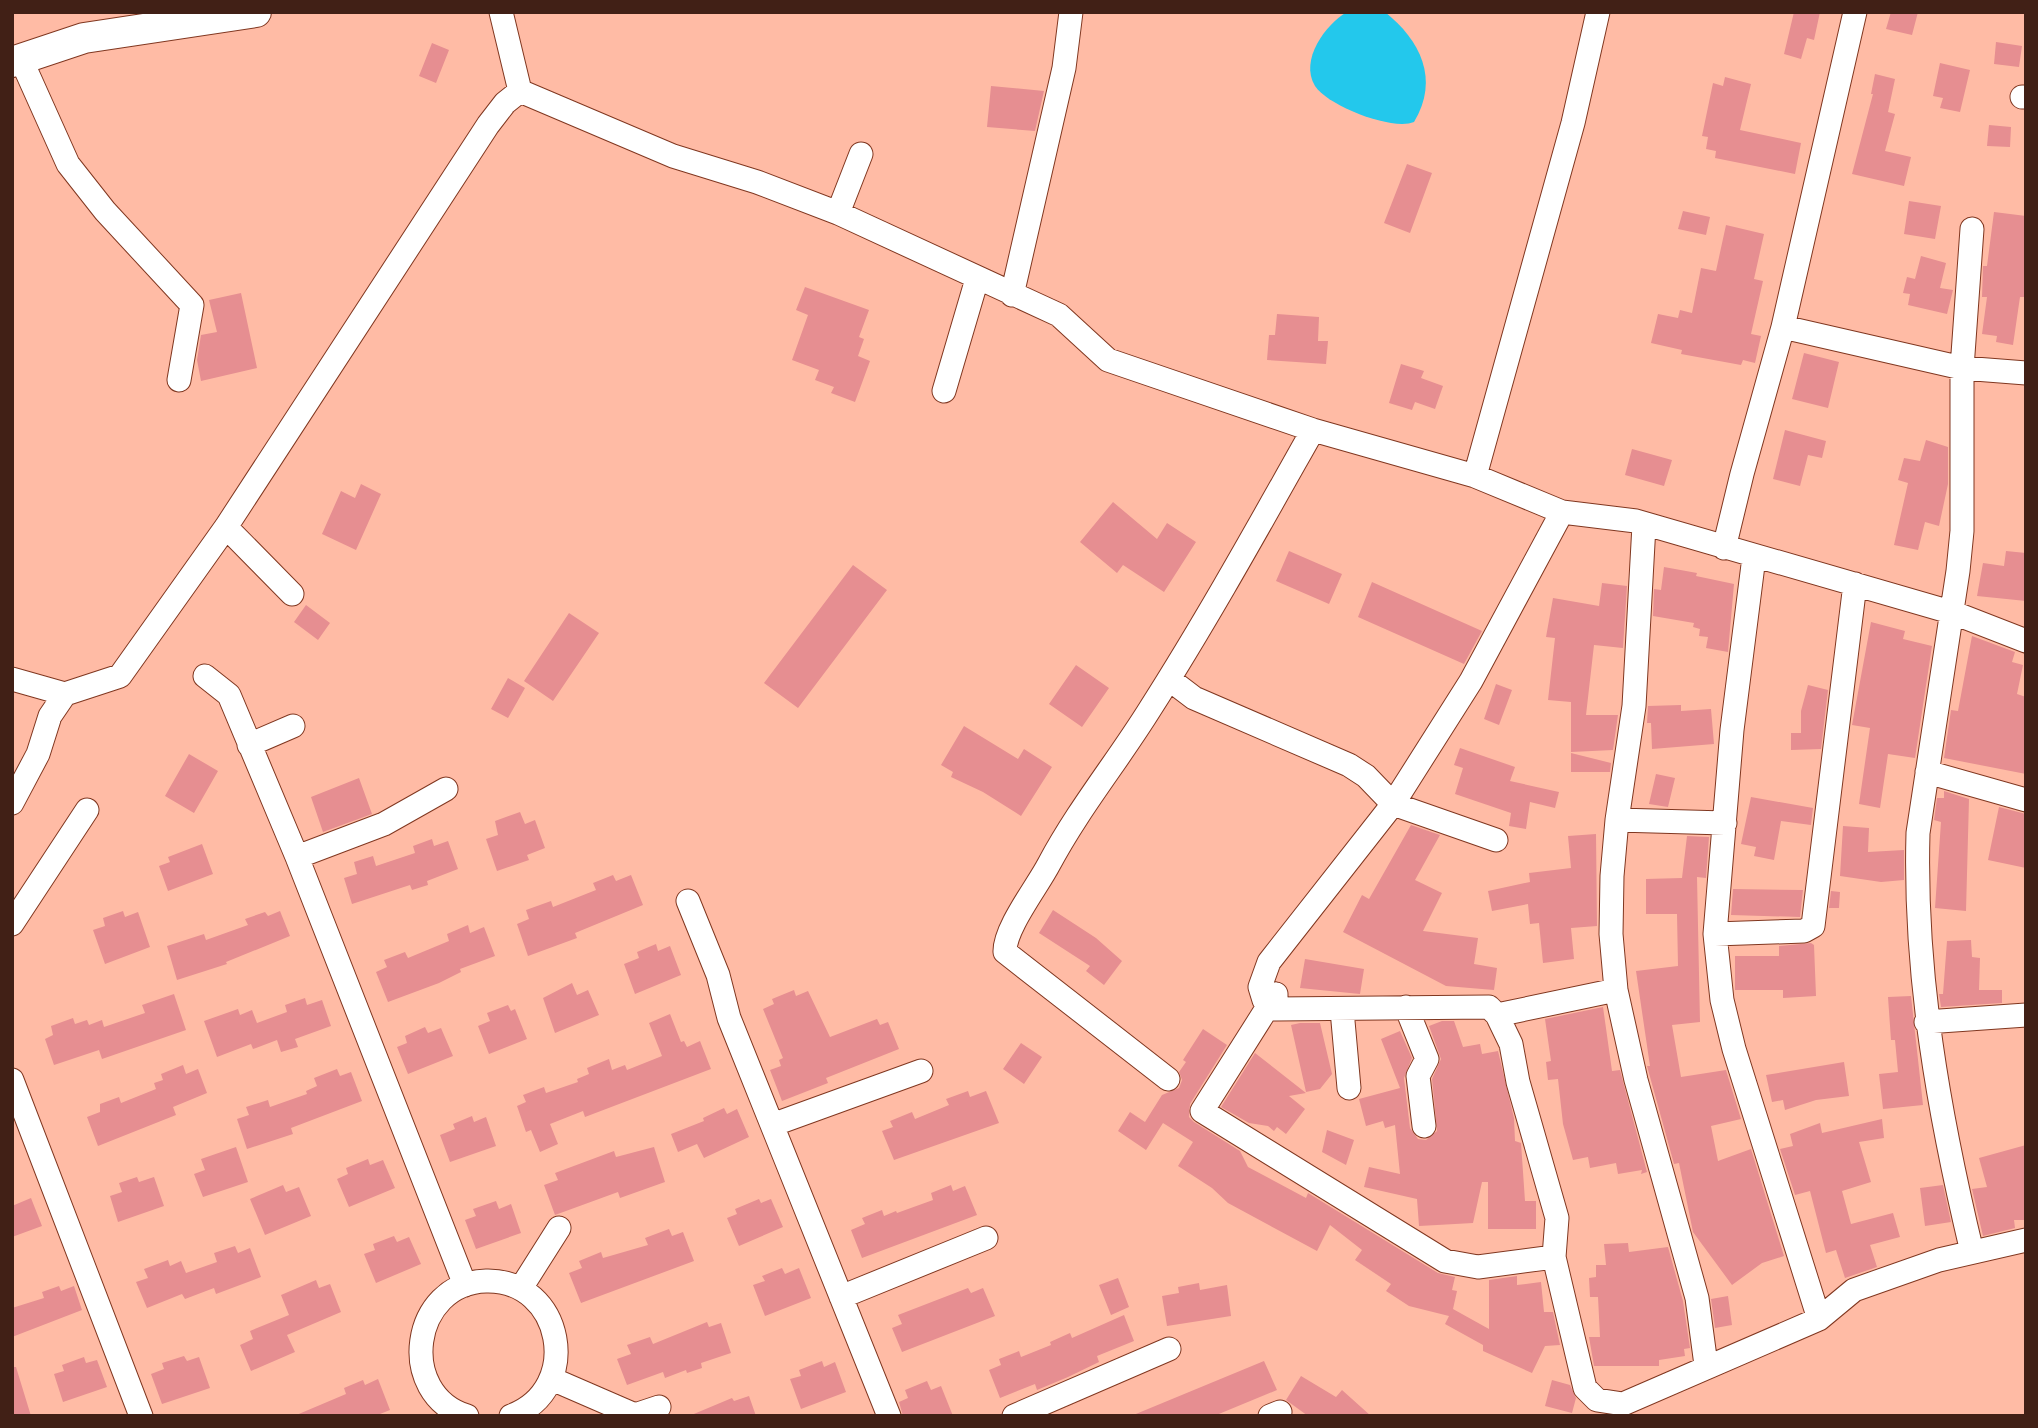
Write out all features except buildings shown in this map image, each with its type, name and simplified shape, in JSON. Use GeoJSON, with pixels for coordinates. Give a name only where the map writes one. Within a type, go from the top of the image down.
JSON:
{"type":"FeatureCollection","features":[{"type":"Feature","properties":{"kind":"main road"},"geometry":{"type":"LineString","coordinates":[[16,59],[85,38],[256,12]]}},
{"type":"Feature","properties":{"kind":"street"},"geometry":{"type":"LineString","coordinates":[[502,12],[520,91]]}},
{"type":"Feature","properties":{"kind":"street"},"geometry":{"type":"LineString","coordinates":[[1012,295],[1064,68],[1071,12]]}},
{"type":"Feature","properties":{"kind":"street"},"geometry":{"type":"LineString","coordinates":[[1475,476],[1573,123],[1598,12]]}},
{"type":"Feature","properties":{"kind":"street"},"geometry":{"type":"LineString","coordinates":[[1724,548],[1783,327],[1855,12]]}},
{"type":"Feature","properties":{"kind":"street"},"geometry":{"type":"LineString","coordinates":[[16,59],[68,164],[105,211],[192,305],[179,380]]}},
{"type":"Feature","properties":{"kind":"street"},"geometry":{"type":"LineString","coordinates":[[520,91],[673,156],[757,182],[838,213],[1059,315],[1108,360],[1314,430],[1475,476],[1562,512],[1636,521],[1954,613],[2026,641]]}},
{"type":"Feature","properties":{"kind":"street"},"geometry":{"type":"LineString","coordinates":[[12,679],[65,694],[120,676],[226,527],[488,125],[505,103],[520,91]]}},
{"type":"Feature","properties":{"kind":"street"},"geometry":{"type":"LineString","coordinates":[[838,213],[862,154]]}},
{"type":"Feature","properties":{"kind":"street"},"geometry":{"type":"LineString","coordinates":[[1972,229],[1962,368],[1962,531],[1954,613],[1918,833],[1917,864],[1926,1023],[1945,1130],[1972,1252]]}},
{"type":"Feature","properties":{"kind":"street"},"geometry":{"type":"LineString","coordinates":[[944,391],[977,279]]}},
{"type":"Feature","properties":{"kind":"street"},"geometry":{"type":"LineString","coordinates":[[1783,327],[1962,368],[2026,373]]}},
{"type":"Feature","properties":{"kind":"street"},"geometry":{"type":"LineString","coordinates":[[1167,1079],[1005,953],[1004,939],[1074,816],[1203,625],[1314,430]]}},
{"type":"Feature","properties":{"kind":"street"},"geometry":{"type":"LineString","coordinates":[[1276,993],[1264,1000],[1260,987],[1269,962],[1394,804],[1471,681],[1562,512]]}},
{"type":"Feature","properties":{"kind":"street"},"geometry":{"type":"LineString","coordinates":[[1644,525],[1634,706],[1617,820],[1612,876],[1616,990],[1657,1164],[1697,1298],[1706,1365]]}},
{"type":"Feature","properties":{"kind":"street"},"geometry":{"type":"LineString","coordinates":[[226,527],[292,594]]}},
{"type":"Feature","properties":{"kind":"street"},"geometry":{"type":"LineString","coordinates":[[1754,557],[1732,730],[1715,934],[1722,1000],[1734,1049],[1819,1319]]}},
{"type":"Feature","properties":{"kind":"street"},"geometry":{"type":"LineString","coordinates":[[1715,934],[1804,931],[1813,926],[1855,584]]}},
{"type":"Feature","properties":{"kind":"street"},"geometry":{"type":"LineString","coordinates":[[205,676],[229,695],[297,857],[464,1285]]}},
{"type":"Feature","properties":{"kind":"street"},"geometry":{"type":"LineString","coordinates":[[1169,678],[1194,698],[1349,765],[1366,776],[1394,804],[1496,840]]}},
{"type":"Feature","properties":{"kind":"street"},"geometry":{"type":"LineString","coordinates":[[12,803],[38,754],[50,716],[65,694]]}},
{"type":"Feature","properties":{"kind":"street"},"geometry":{"type":"LineString","coordinates":[[249,745],[293,726]]}},
{"type":"Feature","properties":{"kind":"street"},"geometry":{"type":"LineString","coordinates":[[1927,772],[2026,800]]}},
{"type":"Feature","properties":{"kind":"street"},"geometry":{"type":"LineString","coordinates":[[297,857],[383,824],[446,789]]}},
{"type":"Feature","properties":{"kind":"street"},"geometry":{"type":"LineString","coordinates":[[12,923],[87,810]]}},
{"type":"Feature","properties":{"kind":"street"},"geometry":{"type":"LineString","coordinates":[[1617,820],[1725,823]]}},
{"type":"Feature","properties":{"kind":"street"},"geometry":{"type":"LineString","coordinates":[[688,901],[718,975],[729,1017],[888,1416]]}},
{"type":"Feature","properties":{"kind":"street"},"geometry":{"type":"LineString","coordinates":[[1497,1015],[1616,990]]}},
{"type":"Feature","properties":{"kind":"street"},"geometry":{"type":"LineString","coordinates":[[1276,993],[1276,1009],[1489,1007],[1497,1015],[1511,1044],[1518,1082],[1558,1218],[1554,1257],[1585,1388],[1597,1400],[1623,1404],[1706,1365],[1819,1319],[1854,1290],[1939,1260],[2026,1240]]}},
{"type":"Feature","properties":{"kind":"street"},"geometry":{"type":"LineString","coordinates":[[1276,993],[1202,1111],[1300,1174],[1445,1261],[1478,1267],[1554,1257]]}},
{"type":"Feature","properties":{"kind":"street"},"geometry":{"type":"LineString","coordinates":[[1406,1007],[1427,1059],[1418,1076],[1424,1126]]}},
{"type":"Feature","properties":{"kind":"street"},"geometry":{"type":"LineString","coordinates":[[1342,1010],[1349,1088]]}},
{"type":"Feature","properties":{"kind":"street"},"geometry":{"type":"LineString","coordinates":[[1926,1023],[2026,1015]]}},
{"type":"Feature","properties":{"kind":"street"},"geometry":{"type":"LineString","coordinates":[[772,1125],[921,1071]]}},
{"type":"Feature","properties":{"kind":"street"},"geometry":{"type":"LineString","coordinates":[[12,1080],[141,1416]]}},
{"type":"Feature","properties":{"kind":"street"},"geometry":{"type":"LineString","coordinates":[[521,1288],[559,1228]]}},
{"type":"Feature","properties":{"kind":"street"},"geometry":{"type":"LineString","coordinates":[[841,1297],[986,1238]]}},
{"type":"Feature","properties":{"kind":"street"},"geometry":{"type":"LineString","coordinates":[[462,1415],[443,1402],[430,1387],[422,1368],[419,1348],[423,1328],[433,1310],[447,1295],[464,1285],[502,1282],[521,1288],[538,1301],[550,1318],[557,1337],[558,1358],[552,1379],[543,1394],[514,1415]]}},
{"type":"Feature","properties":{"kind":"street"},"geometry":{"type":"LineString","coordinates":[[1014,1416],[1169,1349]]}},
{"type":"Feature","properties":{"kind":"street"},"geometry":{"type":"LineString","coordinates":[[552,1379],[635,1415],[659,1407]]}},
{"type":"Feature","properties":{"kind":"water"},"geometry":{"type":"Polygon","coordinates":[[[1347,12],[1385,12],[1408,35],[1416,48],[1422,61],[1425,91],[1422,106],[1414,122],[1391,123],[1361,115],[1333,101],[1315,86],[1310,65],[1317,44],[1331,25],[1347,12]]]}}]}
